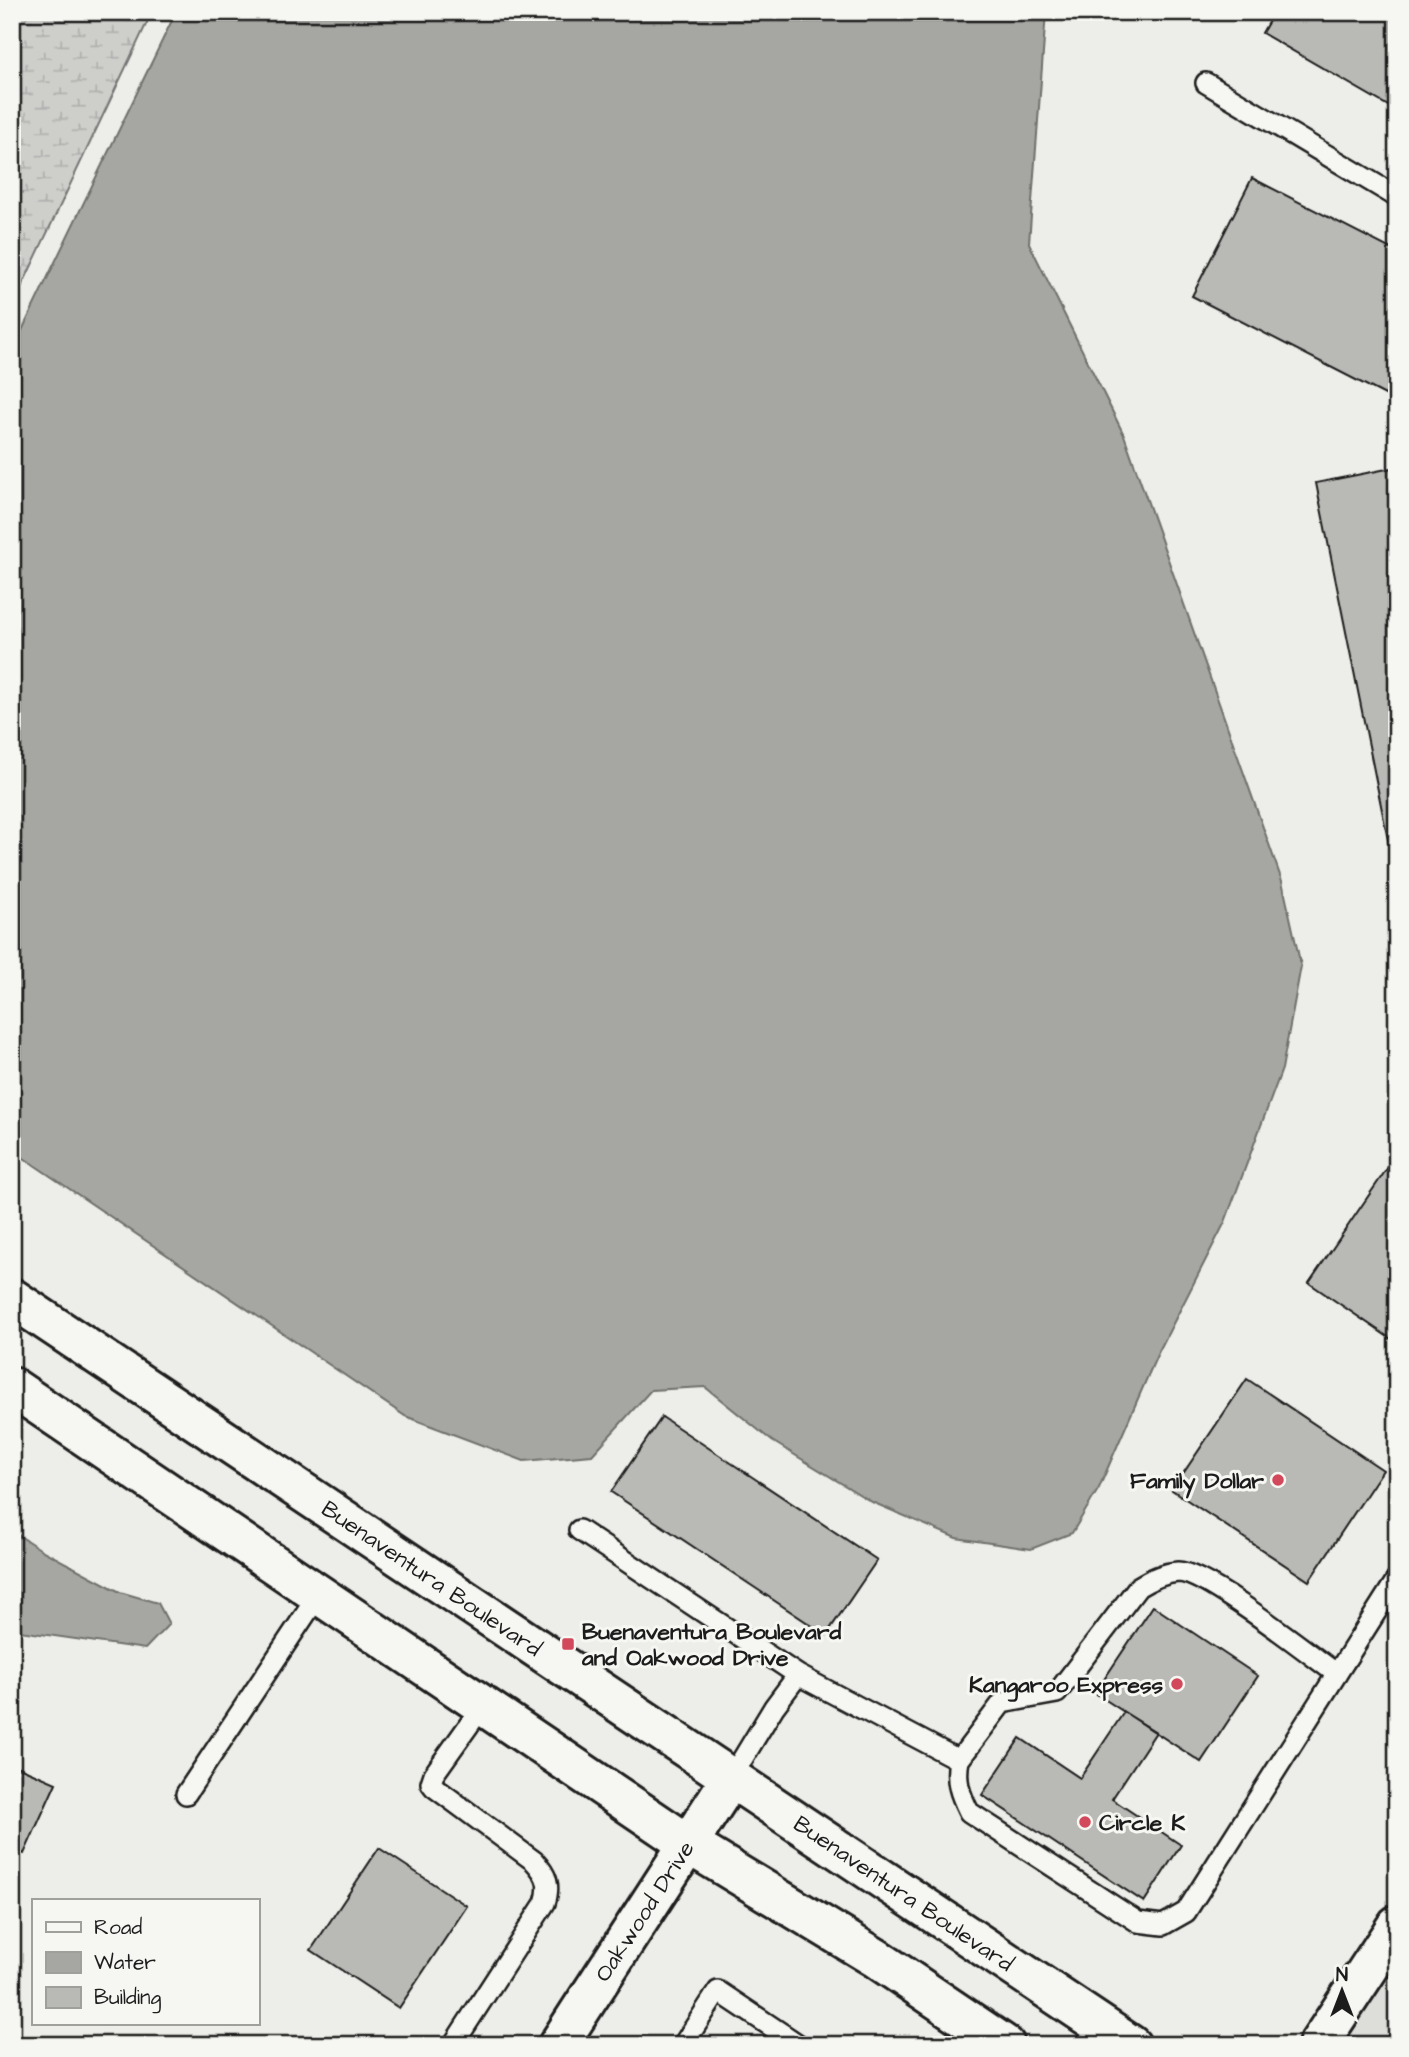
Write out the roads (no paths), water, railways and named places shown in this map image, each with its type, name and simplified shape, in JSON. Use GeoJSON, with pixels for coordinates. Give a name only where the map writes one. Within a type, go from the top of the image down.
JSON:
{"type":"FeatureCollection","features":[{"type":"Feature","properties":{"kind":"main road","name":"Buenaventura Boulevard"},"geometry":{"type":"LineString","coordinates":[[12,1298],[1131,2045]]}},
{"type":"Feature","properties":{"kind":"main road"},"geometry":{"type":"LineString","coordinates":[[12,1387],[688,1844],[876,1958],[1006,2045]]}},
{"type":"Feature","properties":{"kind":"main road","name":"Oakwood Drive"},"geometry":{"type":"LineString","coordinates":[[558,2045],[731,1778]]}},
{"type":"Feature","properties":{"kind":"main road"},"geometry":{"type":"LineString","coordinates":[[1318,2045],[1397,1925]]}},
{"type":"Feature","properties":{"kind":"lane"},"geometry":{"type":"LineString","coordinates":[[1206,83],[1397,197]]}},
{"type":"Feature","properties":{"kind":"lane"},"geometry":{"type":"LineString","coordinates":[[579,1530],[798,1675],[959,1760]]}},
{"type":"Feature","properties":{"kind":"lane"},"geometry":{"type":"LineString","coordinates":[[1337,1674],[1211,1583],[1180,1572],[1156,1576],[1138,1587],[1057,1693],[1002,1703],[959,1760],[956,1775],[960,1794],[969,1812],[1138,1922],[1163,1925],[1186,1912],[1397,1580]]}},
{"type":"Feature","properties":{"kind":"lane"},"geometry":{"type":"LineString","coordinates":[[186,1794],[319,1594]]}},
{"type":"Feature","properties":{"kind":"lane"},"geometry":{"type":"LineString","coordinates":[[731,1778],[774,1707],[798,1675]]}},
{"type":"Feature","properties":{"kind":"lane"},"geometry":{"type":"LineString","coordinates":[[453,2045],[545,1903],[548,1893],[544,1871],[534,1861],[431,1783],[433,1774],[484,1704]]}},
{"type":"Feature","properties":{"kind":"lane"},"geometry":{"type":"LineString","coordinates":[[683,2045],[718,1992],[799,2045]]}},
{"type":"Feature","properties":{"kind":"water"},"geometry":{"type":"Polygon","coordinates":[[[176,12],[1046,12],[1029,243],[1124,435],[1282,881],[1301,966],[1282,1069],[1225,1222],[1157,1355],[1099,1488],[1072,1533],[1031,1549],[956,1538],[872,1502],[772,1441],[705,1387],[651,1390],[592,1455],[524,1461],[405,1416],[12,1150],[12,351],[176,12]]]}},
{"type":"Feature","properties":{"kind":"water"},"geometry":{"type":"Polygon","coordinates":[[[12,1531],[43,1551],[120,1592],[158,1603],[169,1624],[145,1649],[12,1630],[12,1531]]]}},
{"type":"Feature","properties":{"kind":"place","name":"Family Dollar"},"geometry":{"type":"Point","coordinates":[1278,1480]}},
{"type":"Feature","properties":{"kind":"place","name":"Buenaventura Boulevard and Oakwood Drive"},"geometry":{"type":"Point","coordinates":[568,1644]}},
{"type":"Feature","properties":{"kind":"place","name":"Kangaroo Express"},"geometry":{"type":"Point","coordinates":[1177,1684]}},
{"type":"Feature","properties":{"kind":"place","name":"Circle K"},"geometry":{"type":"Point","coordinates":[1085,1822]}}]}
